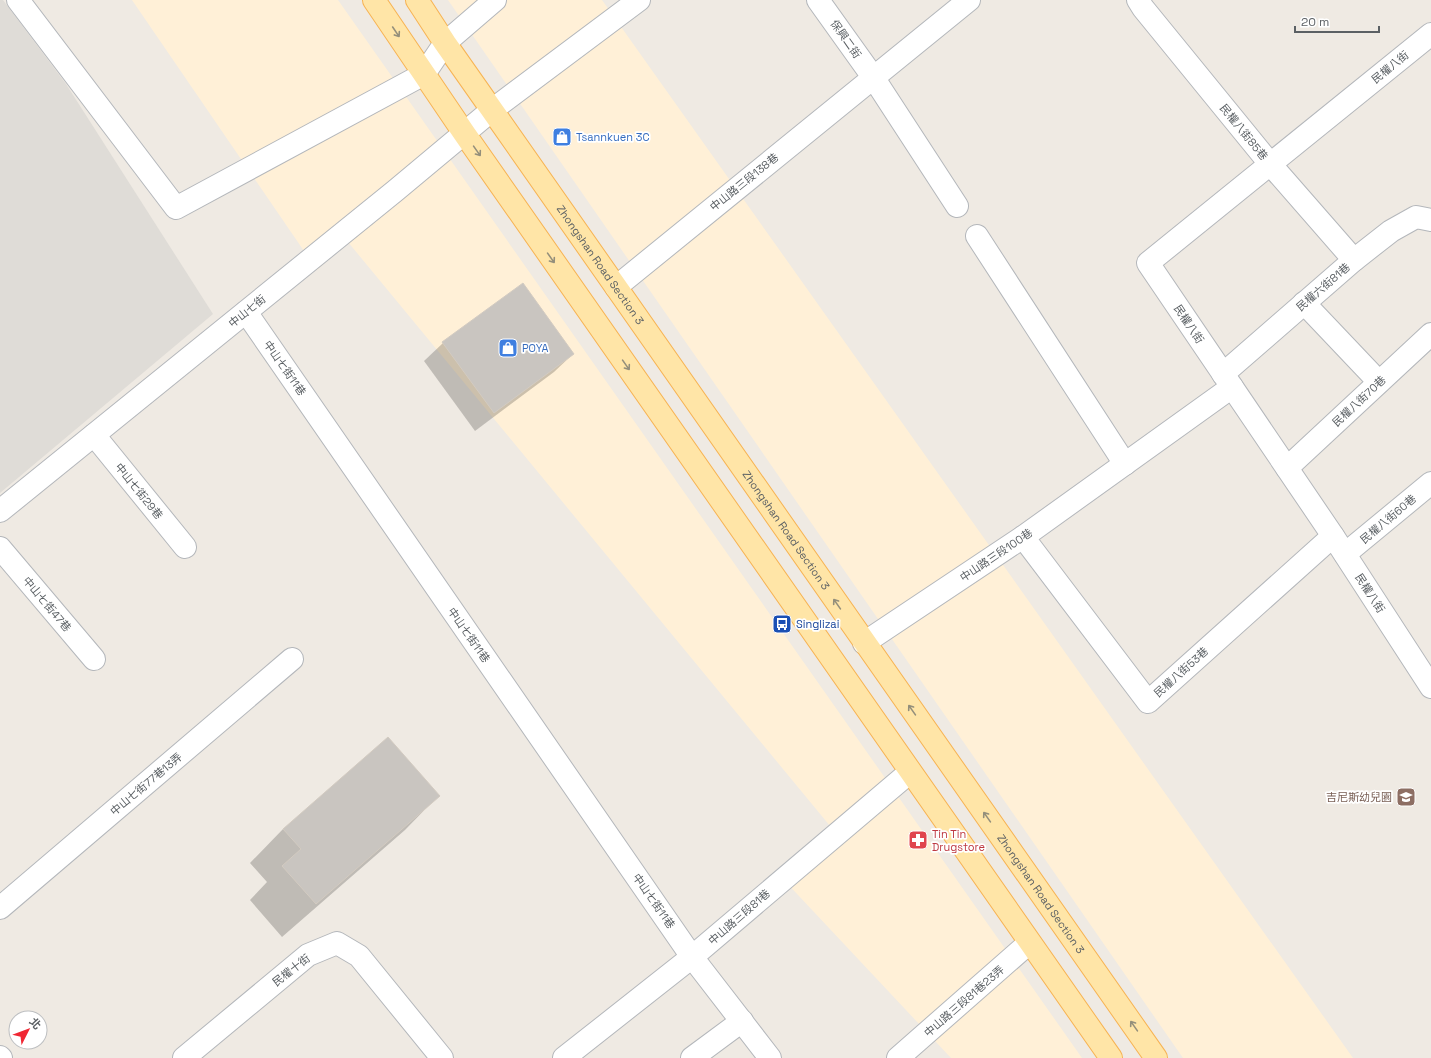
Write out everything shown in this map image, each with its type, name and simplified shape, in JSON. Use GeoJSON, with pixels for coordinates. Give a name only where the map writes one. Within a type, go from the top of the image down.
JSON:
{"type":"FeatureCollection","features":[{"type":"Feature","properties":{"kind":"main road"},"geometry":{"type":"LineString","coordinates":[[374,0],[464,133],[1111,1058]]}},
{"type":"Feature","properties":{"kind":"main road","name":"Zhongshan Road Section 3"},"geometry":{"type":"LineString","coordinates":[[418,0],[445,43],[1156,1058]]}},
{"type":"Feature","properties":{"kind":"street"},"geometry":{"type":"LineString","coordinates":[[18,0],[176,208],[424,74],[445,43],[495,0]]}},
{"type":"Feature","properties":{"kind":"street","name":"中山七街"},"geometry":{"type":"LineString","coordinates":[[0,511],[395,191],[492,110],[640,0]]}},
{"type":"Feature","properties":{"kind":"street","name":"保興二街"},"geometry":{"type":"LineString","coordinates":[[818,0],[873,77]]}},
{"type":"Feature","properties":{"kind":"street","name":"中山路三段138巷"},"geometry":{"type":"LineString","coordinates":[[616,287],[969,0]]}},
{"type":"Feature","properties":{"kind":"street","name":"民權八街85巷"},"geometry":{"type":"LineString","coordinates":[[1138,0],[1271,165],[1354,260]]}},
{"type":"Feature","properties":{"kind":"street","name":"民權八街"},"geometry":{"type":"LineString","coordinates":[[1429,680],[1148,263],[1431,34]]}},
{"type":"Feature","properties":{"kind":"street"},"geometry":{"type":"LineString","coordinates":[[873,77],[957,206]]}},
{"type":"Feature","properties":{"kind":"street","name":"民權六街81巷"},"geometry":{"type":"LineString","coordinates":[[1228,381],[1304,304],[1354,260],[1391,231],[1416,217],[1431,220]]}},
{"type":"Feature","properties":{"kind":"street"},"geometry":{"type":"LineString","coordinates":[[976,236],[1125,464]]}},
{"type":"Feature","properties":{"kind":"street"},"geometry":{"type":"LineString","coordinates":[[1304,304],[1378,382]]}},
{"type":"Feature","properties":{"kind":"street","name":"中山七街11巷"},"geometry":{"type":"LineString","coordinates":[[246,312],[692,957]]}},
{"type":"Feature","properties":{"kind":"street","name":"民權八街70巷"},"geometry":{"type":"LineString","coordinates":[[1287,468],[1431,334]]}},
{"type":"Feature","properties":{"kind":"street","name":"中山路三段100巷"},"geometry":{"type":"LineString","coordinates":[[864,643],[1023,537],[1125,464],[1228,381]]}},
{"type":"Feature","properties":{"kind":"street","name":"中山七街29巷"},"geometry":{"type":"LineString","coordinates":[[94,435],[184,547]]}},
{"type":"Feature","properties":{"kind":"street","name":"民權八街60巷"},"geometry":{"type":"LineString","coordinates":[[1345,554],[1431,483]]}},
{"type":"Feature","properties":{"kind":"street","name":"民權八街53巷"},"geometry":{"type":"LineString","coordinates":[[1023,537],[1148,702],[1333,536]]}},
{"type":"Feature","properties":{"kind":"street","name":"中山七街47巷"},"geometry":{"type":"LineString","coordinates":[[0,548],[94,660]]}},
{"type":"Feature","properties":{"kind":"street","name":"中山七街77巷13弄"},"geometry":{"type":"LineString","coordinates":[[0,908],[292,659]]}},
{"type":"Feature","properties":{"kind":"street","name":"中山路三段81巷"},"geometry":{"type":"LineString","coordinates":[[564,1058],[692,957],[910,772]]}},
{"type":"Feature","properties":{"kind":"street","name":"民權十街"},"geometry":{"type":"LineString","coordinates":[[184,1058],[308,955],[337,943],[359,956],[442,1058]]}},
{"type":"Feature","properties":{"kind":"street","name":"中山路三段81巷23弄"},"geometry":{"type":"LineString","coordinates":[[898,1058],[1030,943]]}},
{"type":"Feature","properties":{"kind":"street"},"geometry":{"type":"LineString","coordinates":[[692,957],[770,1058]]}},
{"type":"Feature","properties":{"kind":"street"},"geometry":{"type":"LineString","coordinates":[[692,1058],[742,1021]]}},
{"type":"Feature","properties":{"kind":"shaded area"},"geometry":{"type":"Polygon","coordinates":[[[0,0],[3,0],[66,84],[213,314],[0,493],[0,0]]]}},
{"type":"Feature","properties":{"kind":"shaded area"},"geometry":{"type":"Polygon","coordinates":[[[132,0],[338,0],[1082,1058],[951,1058],[783,879],[835,832],[348,242],[317,270],[132,0]]]}},
{"type":"Feature","properties":{"kind":"shaded area"},"geometry":{"type":"Polygon","coordinates":[[[448,0],[602,0],[1353,1058],[1183,1058],[448,0]]]}},
{"type":"Feature","properties":{"kind":"building","name":"POYA"},"geometry":{"type":"Polygon","coordinates":[[[523,283],[574,354],[494,413],[442,342],[523,283]]]}},
{"type":"Feature","properties":{"kind":"building"},"geometry":{"type":"Polygon","coordinates":[[[388,737],[440,796],[316,904],[282,866],[301,849],[283,829],[388,737]]]}},
{"type":"Feature","properties":{"kind":"place","name":"Tsannkuen 3C"},"geometry":{"type":"Point","coordinates":[562,137]}},
{"type":"Feature","properties":{"kind":"place","name":"POYA"},"geometry":{"type":"Point","coordinates":[508,348]}},
{"type":"Feature","properties":{"kind":"place","name":"Singlizai"},"geometry":{"type":"Point","coordinates":[782,624]}},
{"type":"Feature","properties":{"kind":"place","name":"吉尼斯幼兒園"},"geometry":{"type":"Point","coordinates":[1406,797]}},
{"type":"Feature","properties":{"kind":"place","name":"Tin Tin Drugstore"},"geometry":{"type":"Point","coordinates":[918,840]}}]}
